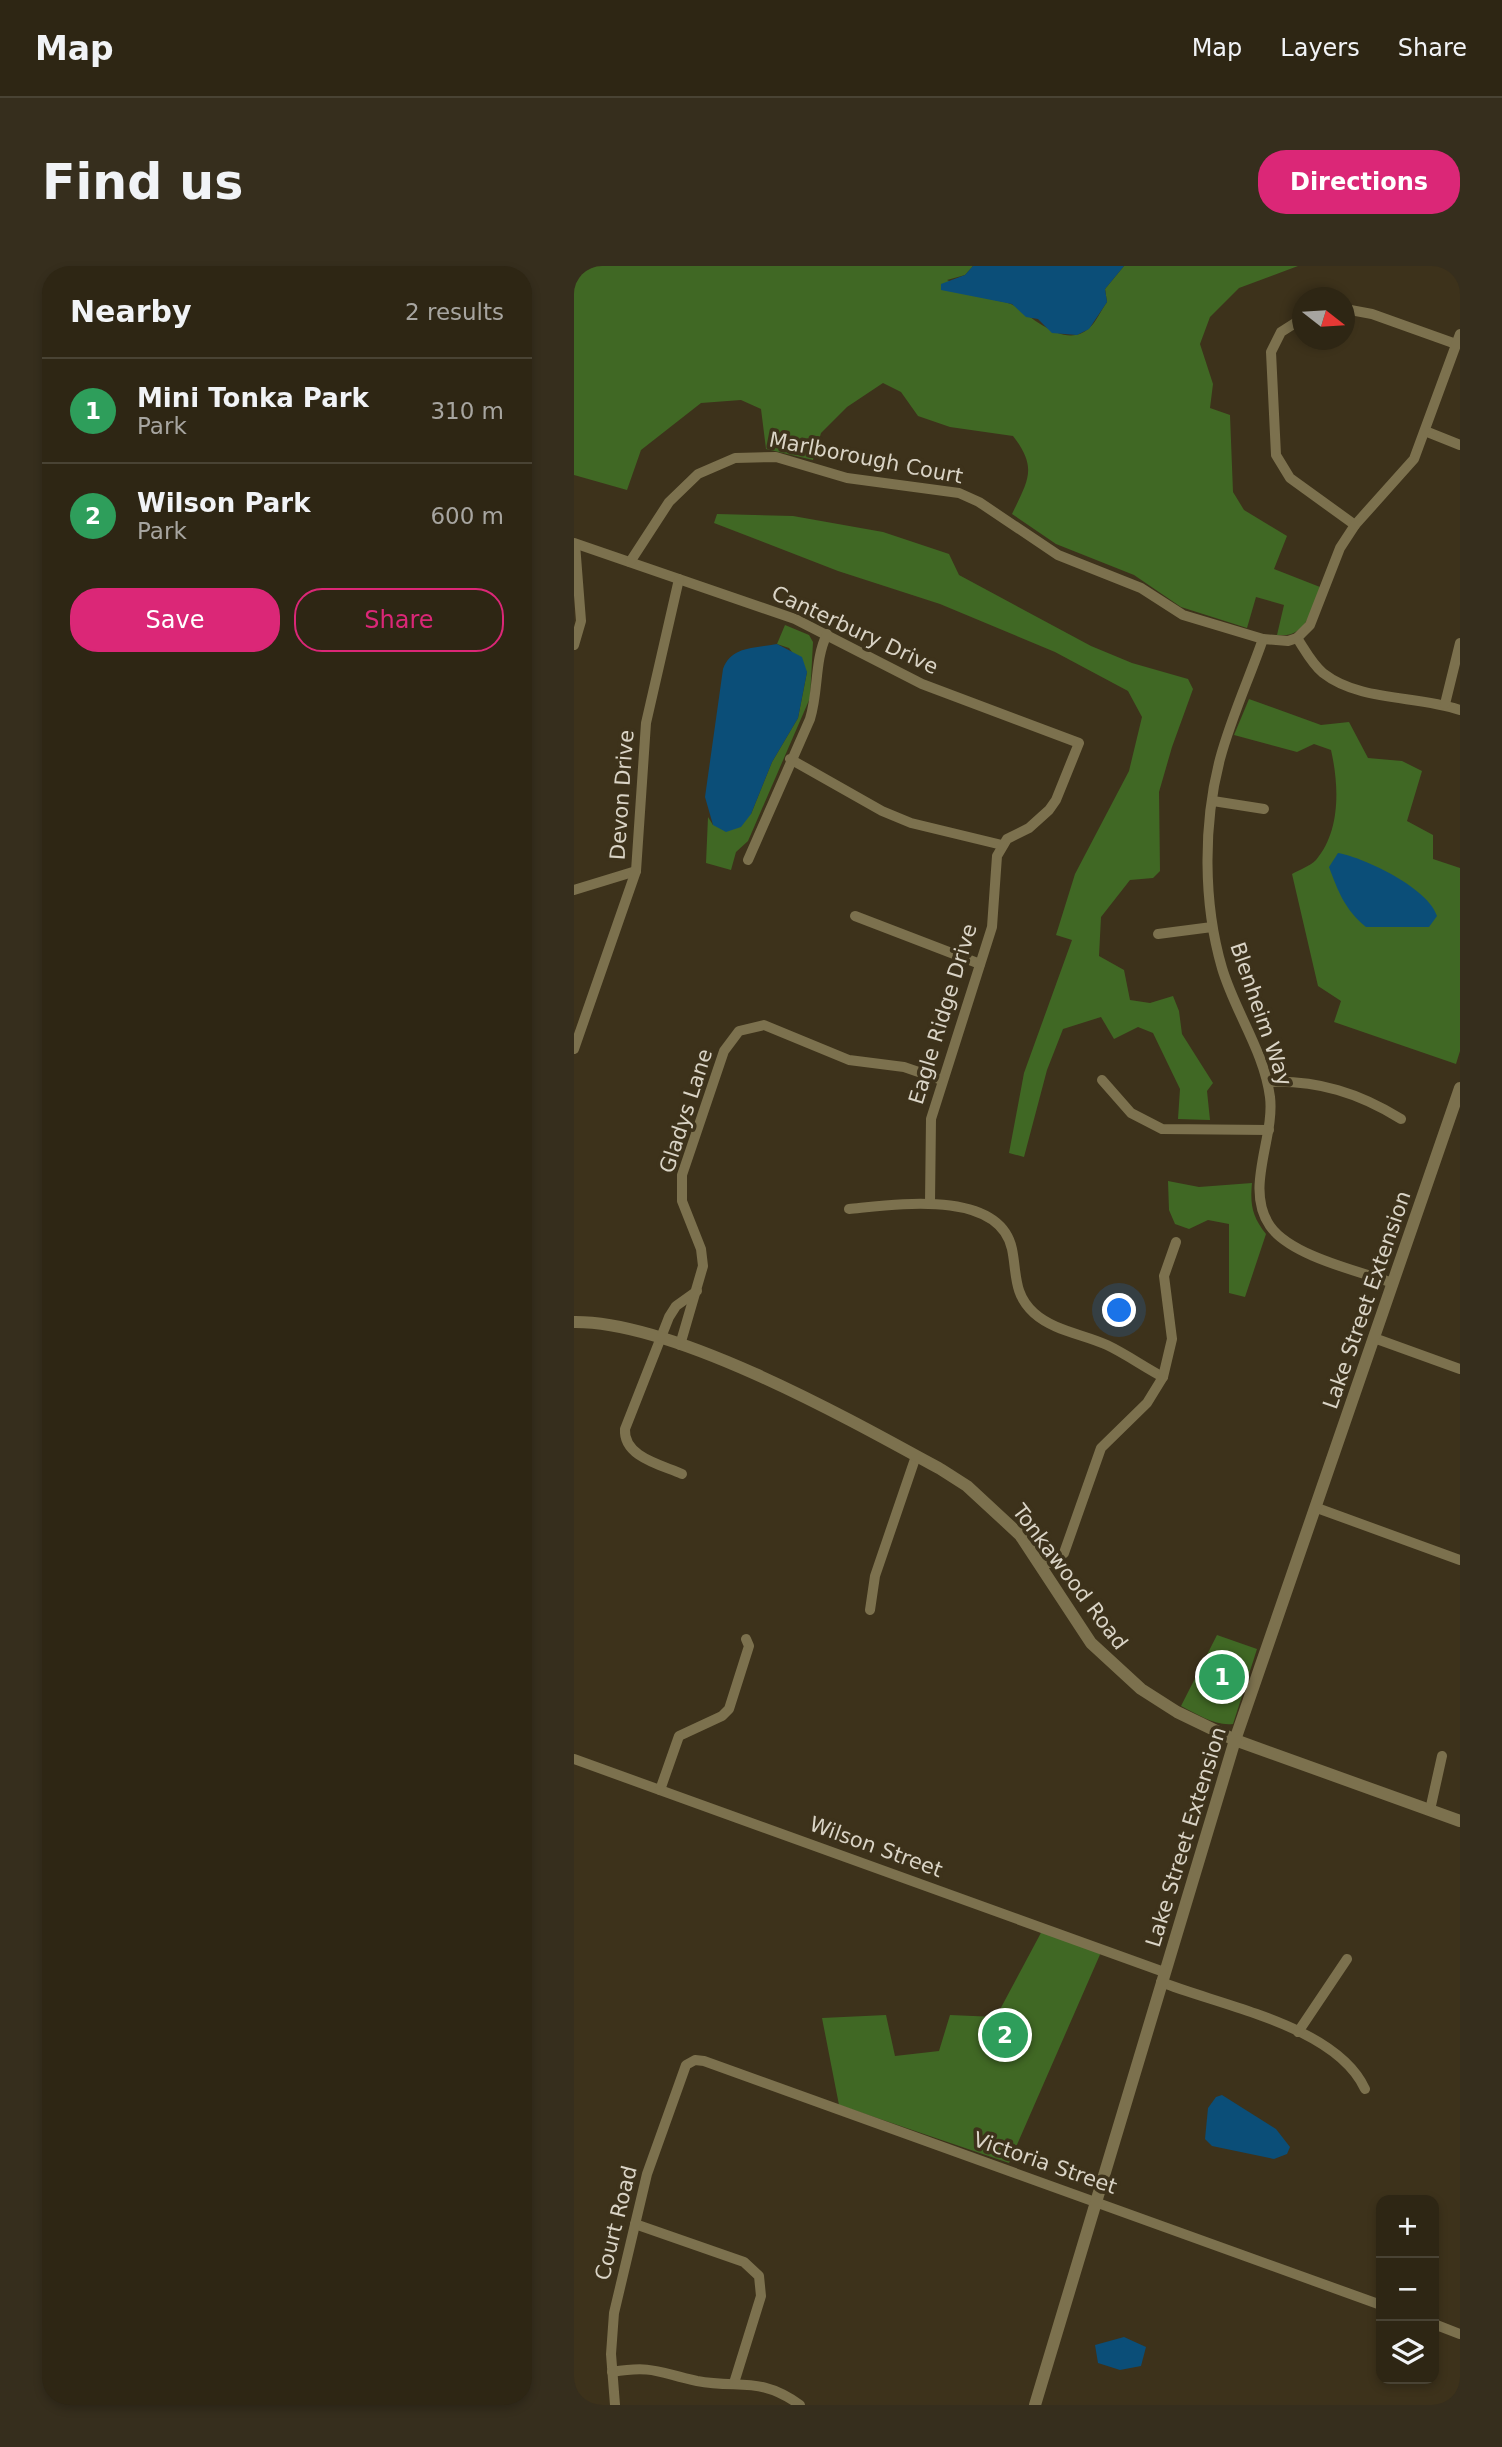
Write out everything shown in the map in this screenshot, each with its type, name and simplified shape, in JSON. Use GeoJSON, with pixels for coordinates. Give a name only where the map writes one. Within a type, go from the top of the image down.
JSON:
{"type":"FeatureCollection","features":[{"type":"Feature","properties":{"kind":"street"},"geometry":{"type":"LineString","coordinates":[[1355,311],[1458,339],[1425,431],[1408,468],[1354,525],[1329,573],[1310,625],[1297,638],[1316,667],[1337,681],[1375,693],[1445,704],[1460,710]]}},
{"type":"Feature","properties":{"kind":"street"},"geometry":{"type":"LineString","coordinates":[[1292,325],[1281,332],[1271,352],[1276,455],[1290,478],[1354,525]]}},
{"type":"Feature","properties":{"kind":"street"},"geometry":{"type":"LineString","coordinates":[[1425,431],[1460,445]]}},
{"type":"Feature","properties":{"kind":"street","name":"Marlborough Court"},"geometry":{"type":"LineString","coordinates":[[630,562],[667,504],[698,474],[736,458],[776,457],[847,478],[959,493],[979,502],[1058,555],[1141,588],[1183,615],[1277,642],[1297,638]]}},
{"type":"Feature","properties":{"kind":"street"},"geometry":{"type":"LineString","coordinates":[[574,543],[581,621],[574,645]]}},
{"type":"Feature","properties":{"kind":"street","name":"Canterbury Drive"},"geometry":{"type":"LineString","coordinates":[[574,543],[796,619],[922,684],[1079,743],[1056,800],[1049,810],[1002,845]]}},
{"type":"Feature","properties":{"kind":"street","name":"Devon Drive"},"geometry":{"type":"LineString","coordinates":[[574,1049],[636,872],[646,723],[679,579]]}},
{"type":"Feature","properties":{"kind":"street"},"geometry":{"type":"LineString","coordinates":[[747,860],[812,711],[819,650],[827,634]]}},
{"type":"Feature","properties":{"kind":"street","name":"Blenheim Way"},"geometry":{"type":"LineString","coordinates":[[1264,639],[1224,747],[1213,801],[1209,840],[1212,927],[1223,971],[1268,1082],[1269,1130],[1259,1192],[1260,1202],[1269,1225],[1288,1243],[1303,1251],[1393,1283]]}},
{"type":"Feature","properties":{"kind":"street"},"geometry":{"type":"LineString","coordinates":[[1445,704],[1460,643]]}},
{"type":"Feature","properties":{"kind":"street"},"geometry":{"type":"LineString","coordinates":[[790,759],[882,811],[911,823],[1002,845]]}},
{"type":"Feature","properties":{"kind":"street"},"geometry":{"type":"LineString","coordinates":[[1213,801],[1264,809]]}},
{"type":"Feature","properties":{"kind":"street","name":"Eagle Ridge Drive"},"geometry":{"type":"LineString","coordinates":[[930,1202],[931,1119],[992,928],[995,866],[1002,845]]}},
{"type":"Feature","properties":{"kind":"street"},"geometry":{"type":"LineString","coordinates":[[574,890],[636,872]]}},
{"type":"Feature","properties":{"kind":"street"},"geometry":{"type":"LineString","coordinates":[[856,916],[980,964]]}},
{"type":"Feature","properties":{"kind":"street","name":"Blenheim Way"},"geometry":{"type":"LineString","coordinates":[[1158,934],[1212,927]]}},
{"type":"Feature","properties":{"kind":"street","name":"Gladys Lane"},"geometry":{"type":"LineString","coordinates":[[680,1345],[703,1274],[703,1258],[682,1201],[682,1175],[724,1051],[739,1031],[755,1025],[771,1026],[836,1056],[904,1067],[942,1080]]}},
{"type":"Feature","properties":{"kind":"street"},"geometry":{"type":"LineString","coordinates":[[1102,1080],[1125,1108],[1153,1126],[1179,1131],[1269,1130]]}},
{"type":"Feature","properties":{"kind":"street"},"geometry":{"type":"LineString","coordinates":[[1268,1082],[1287,1081],[1335,1088],[1358,1096],[1401,1119]]}},
{"type":"Feature","properties":{"kind":"street","name":"Lake Street Extension"},"geometry":{"type":"LineString","coordinates":[[1035,2405],[1236,1740],[1460,1088]]}},
{"type":"Feature","properties":{"kind":"street"},"geometry":{"type":"LineString","coordinates":[[849,1209],[930,1202],[985,1216],[1003,1230],[1012,1251],[1017,1289],[1024,1302],[1044,1321],[1110,1347],[1163,1377]]}},
{"type":"Feature","properties":{"kind":"street"},"geometry":{"type":"LineString","coordinates":[[1042,1565],[1055,1561],[1064,1553],[1101,1448],[1147,1403],[1163,1377],[1172,1339],[1164,1276],[1176,1242]]}},
{"type":"Feature","properties":{"kind":"street"},"geometry":{"type":"LineString","coordinates":[[682,1474],[635,1453],[625,1436],[659,1339],[672,1311],[697,1291]]}},
{"type":"Feature","properties":{"kind":"street","name":"Tonkawood Road"},"geometry":{"type":"LineString","coordinates":[[574,1322],[614,1326],[680,1345],[758,1376],[916,1456],[967,1486],[1020,1535],[1091,1643],[1141,1689],[1177,1712],[1236,1740],[1460,1821]]}},
{"type":"Feature","properties":{"kind":"street"},"geometry":{"type":"LineString","coordinates":[[1374,1338],[1460,1369]]}},
{"type":"Feature","properties":{"kind":"street"},"geometry":{"type":"LineString","coordinates":[[870,1610],[875,1576],[916,1456]]}},
{"type":"Feature","properties":{"kind":"street"},"geometry":{"type":"LineString","coordinates":[[1317,1508],[1460,1560]]}},
{"type":"Feature","properties":{"kind":"street"},"geometry":{"type":"LineString","coordinates":[[660,1790],[679,1736],[722,1716],[729,1709],[749,1646],[746,1639]]}},
{"type":"Feature","properties":{"kind":"street"},"geometry":{"type":"LineString","coordinates":[[1430,1810],[1442,1756]]}},
{"type":"Feature","properties":{"kind":"street","name":"Wilson Street"},"geometry":{"type":"LineString","coordinates":[[574,1759],[1163,1977],[1298,2032],[1341,2059],[1357,2073],[1365,2089]]}},
{"type":"Feature","properties":{"kind":"street"},"geometry":{"type":"LineString","coordinates":[[1298,2032],[1347,1959]]}},
{"type":"Feature","properties":{"kind":"street","name":"Victoria Street"},"geometry":{"type":"LineString","coordinates":[[695,2060],[1376,2303]]}},
{"type":"Feature","properties":{"kind":"street","name":"Court Road"},"geometry":{"type":"LineString","coordinates":[[615,2405],[612,2323],[647,2174],[686,2066],[695,2060]]}},
{"type":"Feature","properties":{"kind":"street"},"geometry":{"type":"LineString","coordinates":[[635,2224],[744,2262],[759,2276],[761,2296],[734,2383]]}},
{"type":"Feature","properties":{"kind":"street"},"geometry":{"type":"LineString","coordinates":[[1439,2326],[1460,2334]]}},
{"type":"Feature","properties":{"kind":"street"},"geometry":{"type":"LineString","coordinates":[[612,2372],[651,2368],[699,2381],[754,2383],[782,2392],[800,2405]]}},
{"type":"Feature","properties":{"kind":"green space"},"geometry":{"type":"Polygon","coordinates":[[[574,266],[973,266],[965,275],[947,280],[987,298],[1010,304],[1049,329],[1069,335],[1079,334],[1094,323],[1107,302],[1105,289],[1124,266],[1298,266],[1239,288],[1210,317],[1200,344],[1213,384],[1210,408],[1230,415],[1233,492],[1244,510],[1287,536],[1274,569],[1320,587],[1311,613],[1295,632],[1277,635],[1284,605],[1256,597],[1247,628],[1181,607],[1134,575],[1056,544],[1012,514],[1028,474],[1026,457],[1013,436],[950,427],[918,416],[901,392],[883,383],[847,407],[821,433],[813,460],[766,449],[761,409],[741,400],[701,403],[641,450],[627,490],[574,475],[574,266]]]}},
{"type":"Feature","properties":{"kind":"green space"},"geometry":{"type":"Polygon","coordinates":[[[717,514],[793,516],[883,532],[949,554],[959,575],[1091,646],[1132,663],[1188,679],[1193,689],[1159,792],[1160,871],[1153,878],[1130,880],[1101,917],[1099,956],[1124,970],[1130,1000],[1150,1003],[1173,996],[1179,1011],[1182,1034],[1213,1083],[1207,1091],[1210,1120],[1178,1119],[1180,1089],[1153,1033],[1138,1027],[1114,1039],[1101,1017],[1063,1029],[1047,1070],[1024,1157],[1009,1153],[1024,1073],[1072,940],[1056,935],[1075,874],[1129,771],[1142,717],[1128,691],[1055,652],[940,604],[838,571],[714,523],[717,514]]]}},
{"type":"Feature","properties":{"kind":"green space"},"geometry":{"type":"Polygon","coordinates":[[[785,625],[809,635],[813,642],[810,698],[748,841],[736,852],[731,870],[706,863],[708,817],[713,825],[751,814],[772,762],[798,718],[807,672],[789,648],[777,644],[785,625]]]}},
{"type":"Feature","properties":{"kind":"green space"},"geometry":{"type":"Polygon","coordinates":[[[1249,699],[1321,725],[1349,722],[1368,758],[1402,761],[1422,771],[1407,821],[1433,835],[1433,859],[1460,868],[1460,1051],[1456,1064],[1334,1022],[1341,1001],[1318,986],[1292,874],[1316,860],[1330,836],[1336,807],[1336,778],[1331,750],[1314,744],[1297,752],[1234,735],[1249,699]]]}},
{"type":"Feature","properties":{"kind":"green space"},"geometry":{"type":"Polygon","coordinates":[[[1168,1181],[1199,1187],[1252,1183],[1253,1210],[1266,1234],[1245,1297],[1229,1293],[1229,1224],[1208,1220],[1189,1229],[1175,1224],[1169,1210],[1168,1181]]]}},
{"type":"Feature","properties":{"kind":"green space"},"geometry":{"type":"Polygon","coordinates":[[[1217,1635],[1257,1649],[1233,1724],[1213,1721],[1181,1706],[1217,1635]]]}},
{"type":"Feature","properties":{"kind":"green space"},"geometry":{"type":"Polygon","coordinates":[[[1043,1929],[1102,1950],[1009,2163],[839,2105],[822,2018],[886,2015],[895,2056],[939,2051],[950,2015],[996,2017],[1043,1929]]]}},
{"type":"Feature","properties":{"kind":"water"},"geometry":{"type":"Polygon","coordinates":[[[973,266],[1124,266],[1105,289],[1107,302],[1089,329],[1077,335],[1052,333],[1038,319],[1026,317],[1012,304],[941,290],[941,284],[965,275],[973,266]]]}},
{"type":"Feature","properties":{"kind":"water"},"geometry":{"type":"Polygon","coordinates":[[[777,644],[802,657],[807,672],[798,718],[772,762],[751,814],[741,827],[726,832],[713,825],[705,797],[723,669],[727,661],[738,652],[777,644]]]}},
{"type":"Feature","properties":{"kind":"water"},"geometry":{"type":"Polygon","coordinates":[[[1338,853],[1364,861],[1395,876],[1422,895],[1437,916],[1429,927],[1366,927],[1347,907],[1332,876],[1329,867],[1338,853]]]}},
{"type":"Feature","properties":{"kind":"water"},"geometry":{"type":"Polygon","coordinates":[[[1222,2095],[1276,2129],[1290,2147],[1287,2154],[1274,2159],[1212,2146],[1205,2139],[1208,2108],[1216,2097],[1222,2095]]]}},
{"type":"Feature","properties":{"kind":"water"},"geometry":{"type":"Polygon","coordinates":[[[1124,2337],[1146,2347],[1141,2366],[1120,2370],[1098,2363],[1095,2345],[1124,2337]]]}},
{"type":"Feature","properties":{"kind":"place","name":"Mini Tonka Park"},"geometry":{"type":"Point","coordinates":[1222,1677]}},
{"type":"Feature","properties":{"kind":"place","name":"Wilson Park"},"geometry":{"type":"Point","coordinates":[1005,2035]}}]}
